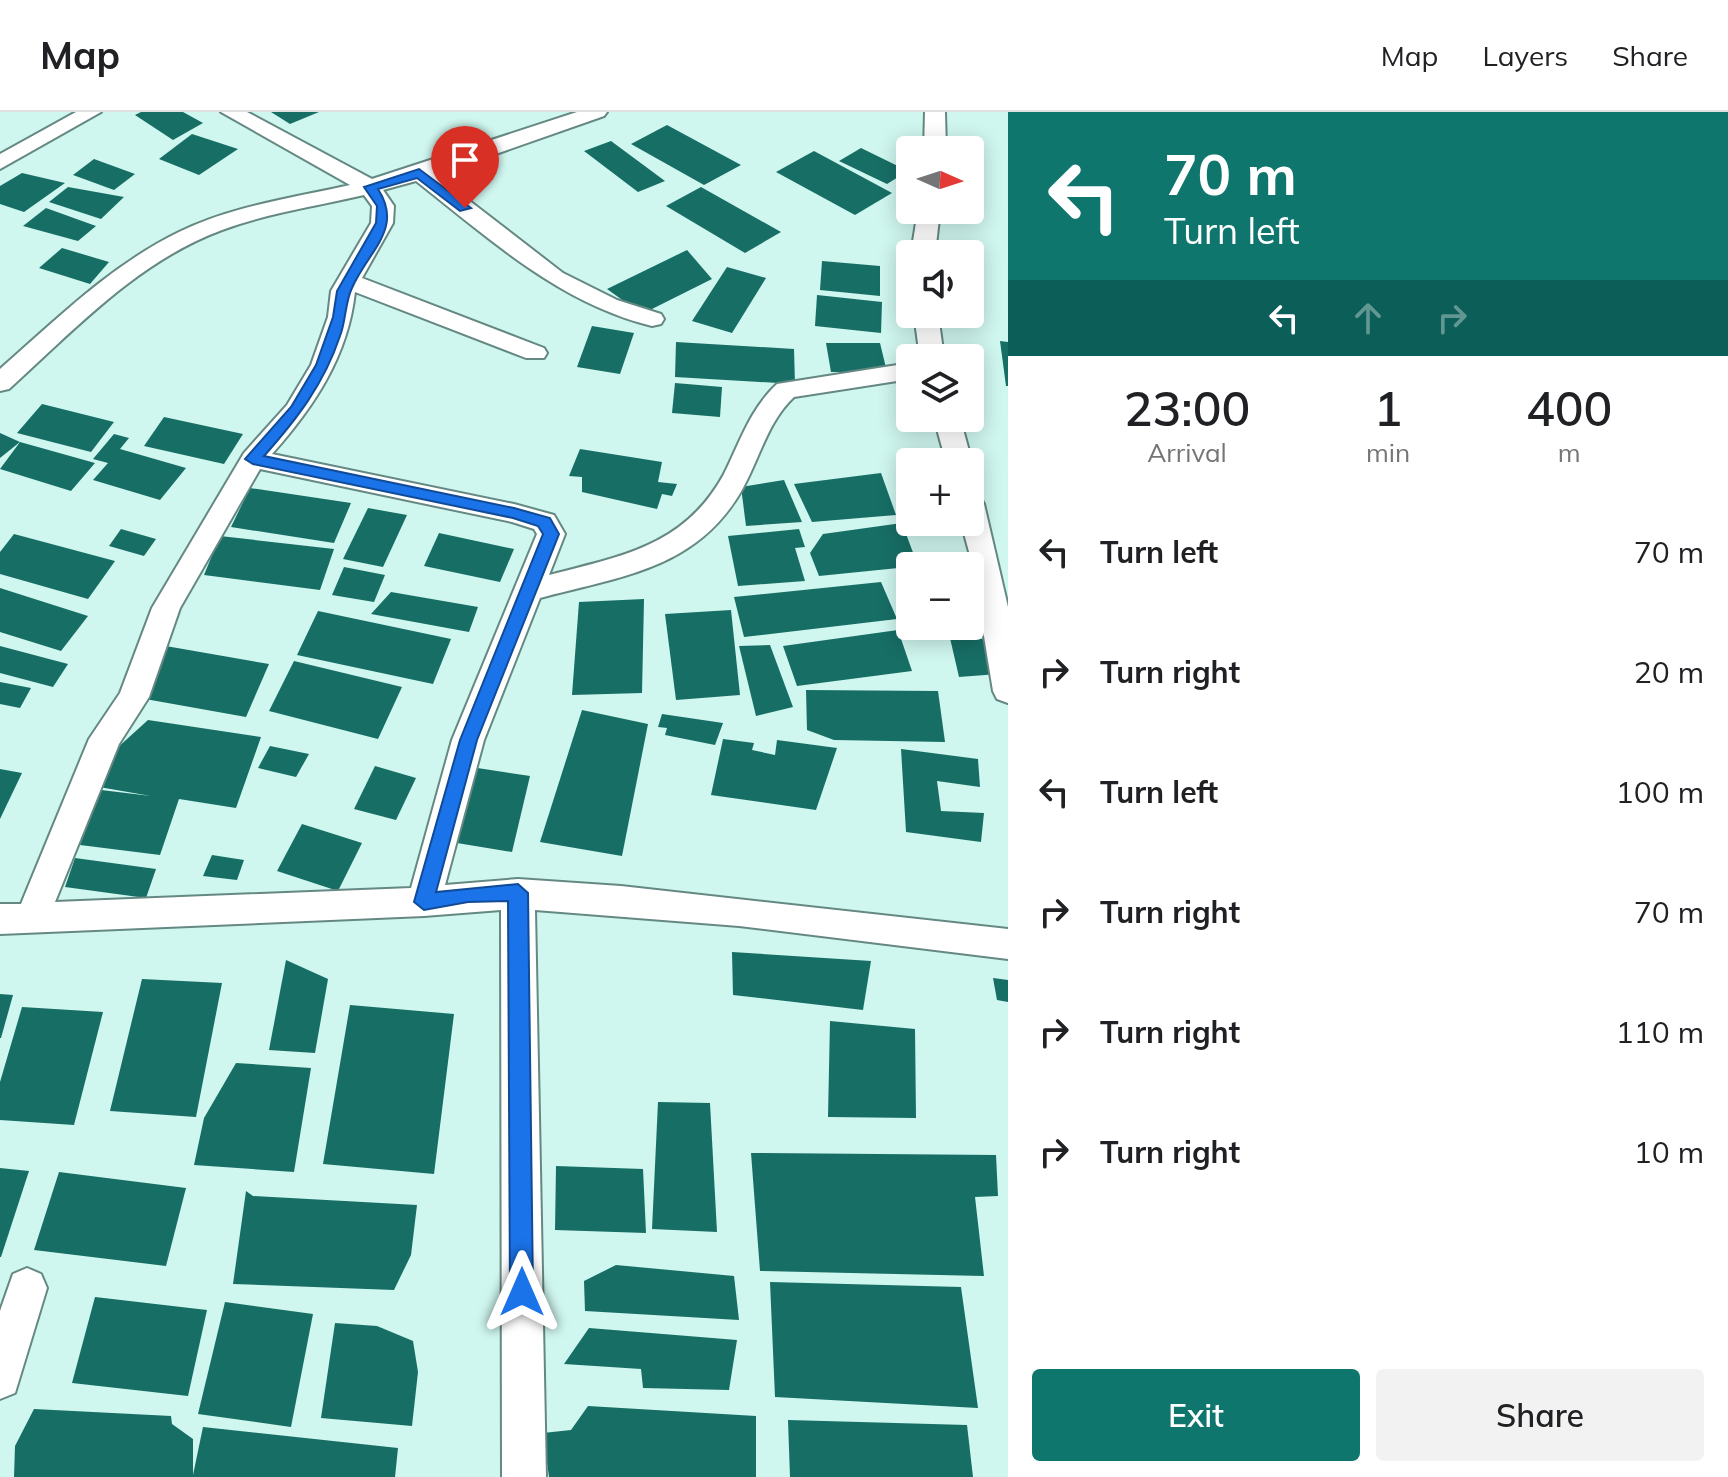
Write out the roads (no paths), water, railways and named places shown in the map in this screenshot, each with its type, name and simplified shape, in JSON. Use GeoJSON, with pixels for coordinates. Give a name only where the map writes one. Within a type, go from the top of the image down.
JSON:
{"type":"FeatureCollection","features":[{"type":"Feature","properties":{"kind":"street"},"geometry":{"type":"LineString","coordinates":[[0,163],[91,112]]}},
{"type":"Feature","properties":{"kind":"street"},"geometry":{"type":"LineString","coordinates":[[231,112],[370,187],[383,206],[382,223],[349,281],[323,365],[297,410],[253,459],[166,608],[134,697],[105,739],[16,919],[424,902],[468,894],[518,893],[795,915],[1008,944]]}},
{"type":"Feature","properties":{"kind":"street"},"geometry":{"type":"LineString","coordinates":[[0,383],[105,287],[166,248],[265,208],[370,187],[419,173],[597,112]]}},
{"type":"Feature","properties":{"kind":"street"},"geometry":{"type":"LineString","coordinates":[[935,112],[935,136]]}},
{"type":"Feature","properties":{"kind":"street"},"geometry":{"type":"LineString","coordinates":[[419,173],[555,278],[609,305],[652,319]]}},
{"type":"Feature","properties":{"kind":"street"},"geometry":{"type":"LineString","coordinates":[[349,281],[535,353]]}},
{"type":"Feature","properties":{"kind":"street"},"geometry":{"type":"LineString","coordinates":[[531,590],[667,549],[690,534],[710,518],[736,475],[770,403],[786,390],[896,373]]}},
{"type":"Feature","properties":{"kind":"street"},"geometry":{"type":"LineString","coordinates":[[253,459],[544,522],[551,534],[468,740],[424,902]]}},
{"type":"Feature","properties":{"kind":"street"},"geometry":{"type":"LineString","coordinates":[[979,536],[1008,691]]}},
{"type":"Feature","properties":{"kind":"street"},"geometry":{"type":"LineString","coordinates":[[518,893],[524,1477]]}},
{"type":"Feature","properties":{"kind":"street"},"geometry":{"type":"LineString","coordinates":[[0,1378],[27,1288]]}}]}
